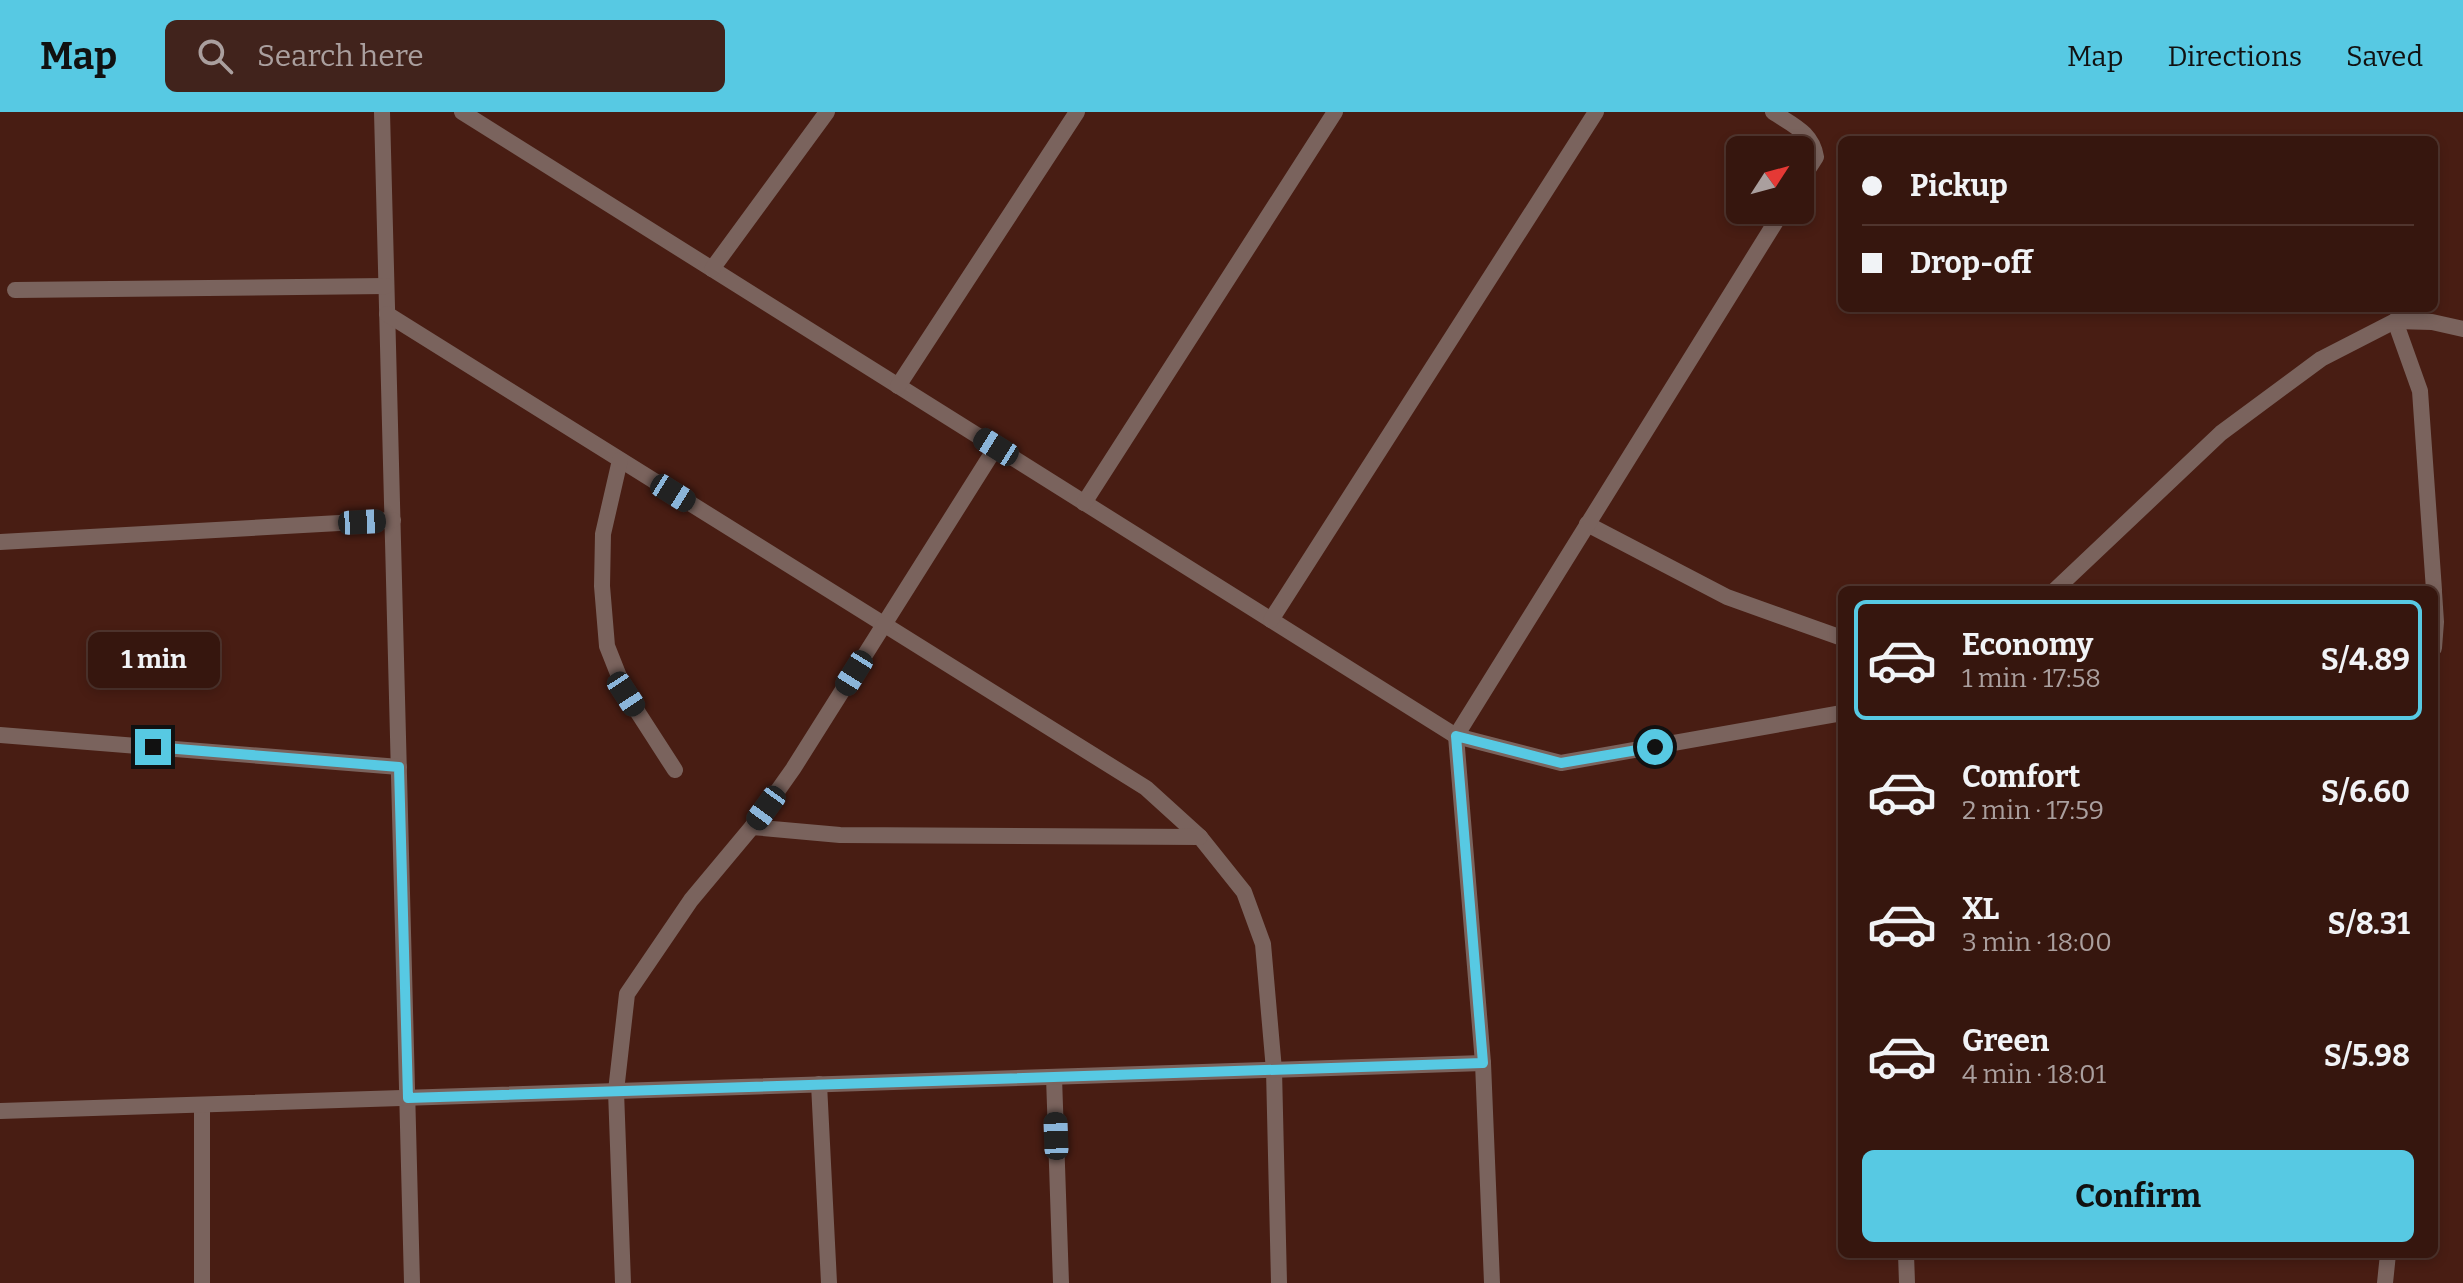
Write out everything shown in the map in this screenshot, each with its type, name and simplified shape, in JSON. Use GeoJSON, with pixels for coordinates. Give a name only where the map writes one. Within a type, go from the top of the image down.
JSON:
{"type":"FeatureCollection","features":[{"type":"Feature","properties":{"kind":"street"},"geometry":{"type":"LineString","coordinates":[[382,112],[412,1283]]}},
{"type":"Feature","properties":{"kind":"street"},"geometry":{"type":"LineString","coordinates":[[462,112],[1456,736],[1561,763],[1838,714]]}},
{"type":"Feature","properties":{"kind":"street"},"geometry":{"type":"LineString","coordinates":[[712,269],[827,112]]}},
{"type":"Feature","properties":{"kind":"street"},"geometry":{"type":"LineString","coordinates":[[898,386],[1077,112]]}},
{"type":"Feature","properties":{"kind":"street"},"geometry":{"type":"LineString","coordinates":[[1084,503],[1335,112]]}},
{"type":"Feature","properties":{"kind":"street"},"geometry":{"type":"LineString","coordinates":[[1271,620],[1596,112]]}},
{"type":"Feature","properties":{"kind":"street"},"geometry":{"type":"LineString","coordinates":[[1773,112],[1807,136]]}},
{"type":"Feature","properties":{"kind":"street"},"geometry":{"type":"LineString","coordinates":[[1492,1283],[1483,1063],[1456,736],[1774,224]]}},
{"type":"Feature","properties":{"kind":"street"},"geometry":{"type":"LineString","coordinates":[[15,290],[386,286]]}},
{"type":"Feature","properties":{"kind":"street"},"geometry":{"type":"LineString","coordinates":[[387,314],[1146,788],[1200,837],[1244,892],[1263,944],[1274,1070],[1279,1283]]}},
{"type":"Feature","properties":{"kind":"street"},"geometry":{"type":"LineString","coordinates":[[2395,321],[2420,391],[2434,586]]}},
{"type":"Feature","properties":{"kind":"street"},"geometry":{"type":"LineString","coordinates":[[2059,586],[2221,433],[2321,359],[2395,321],[2432,322],[2463,329]]}},
{"type":"Feature","properties":{"kind":"street"},"geometry":{"type":"LineString","coordinates":[[623,1283],[616,1091],[627,994],[691,900],[752,827],[793,769],[996,447]]}},
{"type":"Feature","properties":{"kind":"street"},"geometry":{"type":"LineString","coordinates":[[620,460],[603,534],[602,586],[607,646],[626,694],[675,770]]}},
{"type":"Feature","properties":{"kind":"street"},"geometry":{"type":"LineString","coordinates":[[0,542],[393,520]]}},
{"type":"Feature","properties":{"kind":"street"},"geometry":{"type":"LineString","coordinates":[[1587,524],[1727,597],[1838,637]]}},
{"type":"Feature","properties":{"kind":"street"},"geometry":{"type":"LineString","coordinates":[[0,735],[399,767]]}},
{"type":"Feature","properties":{"kind":"street"},"geometry":{"type":"LineString","coordinates":[[752,827],[840,835],[1200,837]]}},
{"type":"Feature","properties":{"kind":"street"},"geometry":{"type":"LineString","coordinates":[[0,1111],[1483,1063]]}},
{"type":"Feature","properties":{"kind":"street"},"geometry":{"type":"LineString","coordinates":[[1054,1077],[1061,1283]]}},
{"type":"Feature","properties":{"kind":"street"},"geometry":{"type":"LineString","coordinates":[[819,1084],[829,1283]]}},
{"type":"Feature","properties":{"kind":"street"},"geometry":{"type":"LineString","coordinates":[[202,1105],[202,1283]]}},
{"type":"Feature","properties":{"kind":"street"},"geometry":{"type":"LineString","coordinates":[[1906,1258],[1907,1283]]}},
{"type":"Feature","properties":{"kind":"street"},"geometry":{"type":"LineString","coordinates":[[2385,1283],[2388,1258]]}},
{"type":"Feature","properties":{"kind":"route"},"geometry":{"type":"LineString","coordinates":[[153,747],[399,767],[408,1098],[1483,1063],[1456,736],[1561,763],[1655,747]]}}]}
